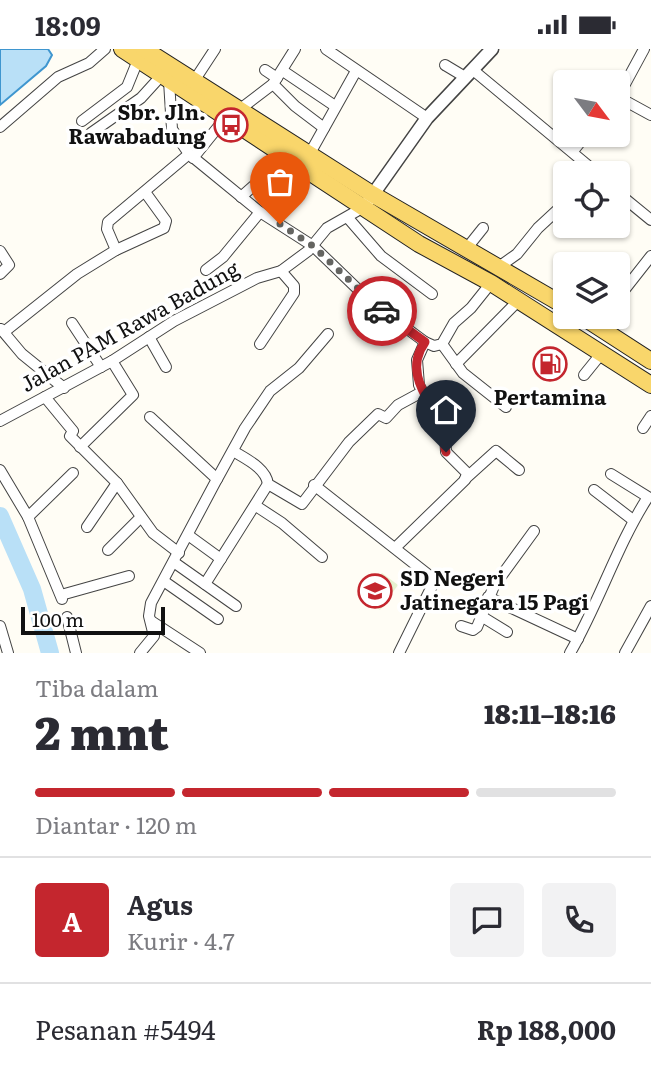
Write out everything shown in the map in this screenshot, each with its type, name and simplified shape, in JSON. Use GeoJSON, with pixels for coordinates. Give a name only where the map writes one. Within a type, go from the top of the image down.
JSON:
{"type":"FeatureCollection","features":[{"type":"Feature","properties":{"kind":"main road"},"geometry":{"type":"LineString","coordinates":[[122,49],[141,55],[194,81],[286,157],[500,266],[553,299]]}},
{"type":"Feature","properties":{"kind":"main road"},"geometry":{"type":"LineString","coordinates":[[141,55],[165,78],[309,155],[368,200],[419,244],[491,283],[651,385]]}},
{"type":"Feature","properties":{"kind":"main road"},"geometry":{"type":"LineString","coordinates":[[611,329],[651,361]]}},
{"type":"Feature","properties":{"kind":"street"},"geometry":{"type":"LineString","coordinates":[[0,127],[58,77],[89,63],[106,49]]}},
{"type":"Feature","properties":{"kind":"street"},"geometry":{"type":"LineString","coordinates":[[194,81],[215,49]]}},
{"type":"Feature","properties":{"kind":"street"},"geometry":{"type":"LineString","coordinates":[[116,250],[107,229],[108,222],[191,156],[233,113],[278,77],[295,49]]}},
{"type":"Feature","properties":{"kind":"street"},"geometry":{"type":"LineString","coordinates":[[326,49],[427,118]]}},
{"type":"Feature","properties":{"kind":"street","name":"Jalan PAM Rawa Badung"},"geometry":{"type":"LineString","coordinates":[[1,419],[64,388],[149,337],[257,278],[281,271],[313,246],[327,228],[348,218],[368,200],[427,118],[492,49]]}},
{"type":"Feature","properties":{"kind":"street"},"geometry":{"type":"LineString","coordinates":[[630,75],[644,49]]}},
{"type":"Feature","properties":{"kind":"street"},"geometry":{"type":"LineString","coordinates":[[82,121],[127,87],[141,55]]}},
{"type":"Feature","properties":{"kind":"street"},"geometry":{"type":"LineString","coordinates":[[444,65],[469,73],[583,161]]}},
{"type":"Feature","properties":{"kind":"street"},"geometry":{"type":"LineString","coordinates":[[265,70],[335,106]]}},
{"type":"Feature","properties":{"kind":"street"},"geometry":{"type":"LineString","coordinates":[[309,155],[356,71]]}},
{"type":"Feature","properties":{"kind":"street"},"geometry":{"type":"LineString","coordinates":[[278,77],[295,106],[324,128]]}},
{"type":"Feature","properties":{"kind":"street"},"geometry":{"type":"LineString","coordinates":[[91,133],[165,78]]}},
{"type":"Feature","properties":{"kind":"street"},"geometry":{"type":"LineString","coordinates":[[165,78],[172,129],[191,156],[260,212],[313,246],[371,302],[425,342],[434,346],[442,344],[454,323],[471,308],[491,283]]}},
{"type":"Feature","properties":{"kind":"street"},"geometry":{"type":"LineString","coordinates":[[630,104],[651,115]]}},
{"type":"Feature","properties":{"kind":"street"},"geometry":{"type":"LineString","coordinates":[[573,151],[576,147]]}},
{"type":"Feature","properties":{"kind":"street"},"geometry":{"type":"LineString","coordinates":[[241,197],[286,157]]}},
{"type":"Feature","properties":{"kind":"street"},"geometry":{"type":"LineString","coordinates":[[64,388],[22,354],[2,330],[77,274],[116,250],[145,239],[166,226],[166,221],[145,192]]}},
{"type":"Feature","properties":{"kind":"street"},"geometry":{"type":"LineString","coordinates":[[630,203],[651,220]]}},
{"type":"Feature","properties":{"kind":"street"},"geometry":{"type":"LineString","coordinates":[[206,270],[223,257],[260,212]]}},
{"type":"Feature","properties":{"kind":"street"},"geometry":{"type":"LineString","coordinates":[[500,266],[517,254],[553,215]]}},
{"type":"Feature","properties":{"kind":"street"},"geometry":{"type":"LineString","coordinates":[[348,218],[381,256],[432,294]]}},
{"type":"Feature","properties":{"kind":"street"},"geometry":{"type":"LineString","coordinates":[[467,249],[483,228]]}},
{"type":"Feature","properties":{"kind":"street"},"geometry":{"type":"LineString","coordinates":[[0,251],[9,265],[0,274]]}},
{"type":"Feature","properties":{"kind":"street"},"geometry":{"type":"LineString","coordinates":[[630,283],[651,256]]}},
{"type":"Feature","properties":{"kind":"street"},"geometry":{"type":"LineString","coordinates":[[260,344],[294,293],[294,286],[281,271]]}},
{"type":"Feature","properties":{"kind":"street"},"geometry":{"type":"LineString","coordinates":[[456,364],[518,301]]}},
{"type":"Feature","properties":{"kind":"street"},"geometry":{"type":"LineString","coordinates":[[72,323],[101,367]]}},
{"type":"Feature","properties":{"kind":"street"},"geometry":{"type":"LineString","coordinates":[[141,653],[154,636],[151,603],[165,582],[245,428],[270,391],[299,368],[328,334]]}},
{"type":"Feature","properties":{"kind":"street"},"geometry":{"type":"LineString","coordinates":[[149,337],[166,367]]}},
{"type":"Feature","properties":{"kind":"street"},"geometry":{"type":"LineString","coordinates":[[425,342],[417,360],[422,393],[445,433],[446,452],[466,469],[465,479]]}},
{"type":"Feature","properties":{"kind":"street"},"geometry":{"type":"LineString","coordinates":[[442,344],[463,373],[506,407]]}},
{"type":"Feature","properties":{"kind":"street"},"geometry":{"type":"LineString","coordinates":[[584,375],[601,353]]}},
{"type":"Feature","properties":{"kind":"street"},"geometry":{"type":"LineString","coordinates":[[80,447],[133,395],[112,361]]}},
{"type":"Feature","properties":{"kind":"street"},"geometry":{"type":"LineString","coordinates":[[268,484],[300,504],[349,442],[378,414],[385,419],[398,405],[422,393]]}},
{"type":"Feature","properties":{"kind":"street"},"geometry":{"type":"LineString","coordinates":[[46,397],[73,431],[70,435],[117,483],[153,533],[205,583],[236,606]]}},
{"type":"Feature","properties":{"kind":"street"},"geometry":{"type":"LineString","coordinates":[[643,428],[651,416]]}},
{"type":"Feature","properties":{"kind":"street"},"geometry":{"type":"LineString","coordinates":[[150,417],[217,479]]}},
{"type":"Feature","properties":{"kind":"street"},"geometry":{"type":"LineString","coordinates":[[205,583],[268,484],[266,476],[257,467],[233,451]]}},
{"type":"Feature","properties":{"kind":"street"},"geometry":{"type":"LineString","coordinates":[[395,548],[496,451],[519,470]]}},
{"type":"Feature","properties":{"kind":"street"},"geometry":{"type":"LineString","coordinates":[[27,517],[73,473]]}},
{"type":"Feature","properties":{"kind":"street"},"geometry":{"type":"LineString","coordinates":[[1,474],[27,517],[62,597],[128,576]]}},
{"type":"Feature","properties":{"kind":"street"},"geometry":{"type":"LineString","coordinates":[[570,653],[648,496],[611,474]]}},
{"type":"Feature","properties":{"kind":"street"},"geometry":{"type":"LineString","coordinates":[[87,527],[117,483]]}},
{"type":"Feature","properties":{"kind":"street"},"geometry":{"type":"LineString","coordinates":[[314,485],[435,580],[399,653]]}},
{"type":"Feature","properties":{"kind":"street"},"geometry":{"type":"LineString","coordinates":[[594,490],[634,520]]}},
{"type":"Feature","properties":{"kind":"street"},"geometry":{"type":"LineString","coordinates":[[256,506],[282,523],[322,557]]}},
{"type":"Feature","properties":{"kind":"street"},"geometry":{"type":"LineString","coordinates":[[108,550],[141,517]]}},
{"type":"Feature","properties":{"kind":"street"},"geometry":{"type":"LineString","coordinates":[[461,626],[475,629],[488,597],[534,531]]}},
{"type":"Feature","properties":{"kind":"street"},"geometry":{"type":"LineString","coordinates":[[188,535],[221,559]]}},
{"type":"Feature","properties":{"kind":"street"},"geometry":{"type":"LineString","coordinates":[[165,582],[218,619]]}},
{"type":"Feature","properties":{"kind":"street"},"geometry":{"type":"LineString","coordinates":[[488,597],[578,639]]}},
{"type":"Feature","properties":{"kind":"street"},"geometry":{"type":"LineString","coordinates":[[625,653],[651,606]]}},
{"type":"Feature","properties":{"kind":"street"},"geometry":{"type":"LineString","coordinates":[[481,616],[507,632]]}},
{"type":"Feature","properties":{"kind":"street"},"geometry":{"type":"LineString","coordinates":[[67,617],[76,653]]}},
{"type":"Feature","properties":{"kind":"street"},"geometry":{"type":"LineString","coordinates":[[151,621],[200,653]]}},
{"type":"Feature","properties":{"kind":"street"},"geometry":{"type":"LineString","coordinates":[[0,626],[8,653]]}},
{"type":"Feature","properties":{"kind":"green space"},"geometry":{"type":"Polygon","coordinates":[[[382,573],[398,585],[380,610],[363,598],[382,573]]]}},
{"type":"Feature","properties":{"kind":"water"},"geometry":{"type":"Polygon","coordinates":[[[0,49],[48,49],[52,55],[46,66],[0,105],[0,49]]]}},
{"type":"Feature","properties":{"kind":"waterway"},"geometry":{"type":"LineString","coordinates":[[0,516],[32,589],[50,653]]}},
{"type":"Feature","properties":{"kind":"way so far"},"geometry":{"type":"LineString","coordinates":[[280,224],[313,246],[382,311]]}},
{"type":"Feature","properties":{"kind":"place","name":"Sbr. Jln. Rawabadung"},"geometry":{"type":"Point","coordinates":[231,125]}},
{"type":"Feature","properties":{"kind":"place","name":"Pertamina"},"geometry":{"type":"Point","coordinates":[550,364]}},
{"type":"Feature","properties":{"kind":"place","name":"SD Negeri Jatinegara 15 Pagi"},"geometry":{"type":"Point","coordinates":[375,591]}},
{"type":"Feature","properties":{"kind":"route"},"geometry":{"type":"LineString","coordinates":[[382,311],[425,342],[417,360],[417,376],[425,400],[445,433],[443,442],[446,452]]}}]}
